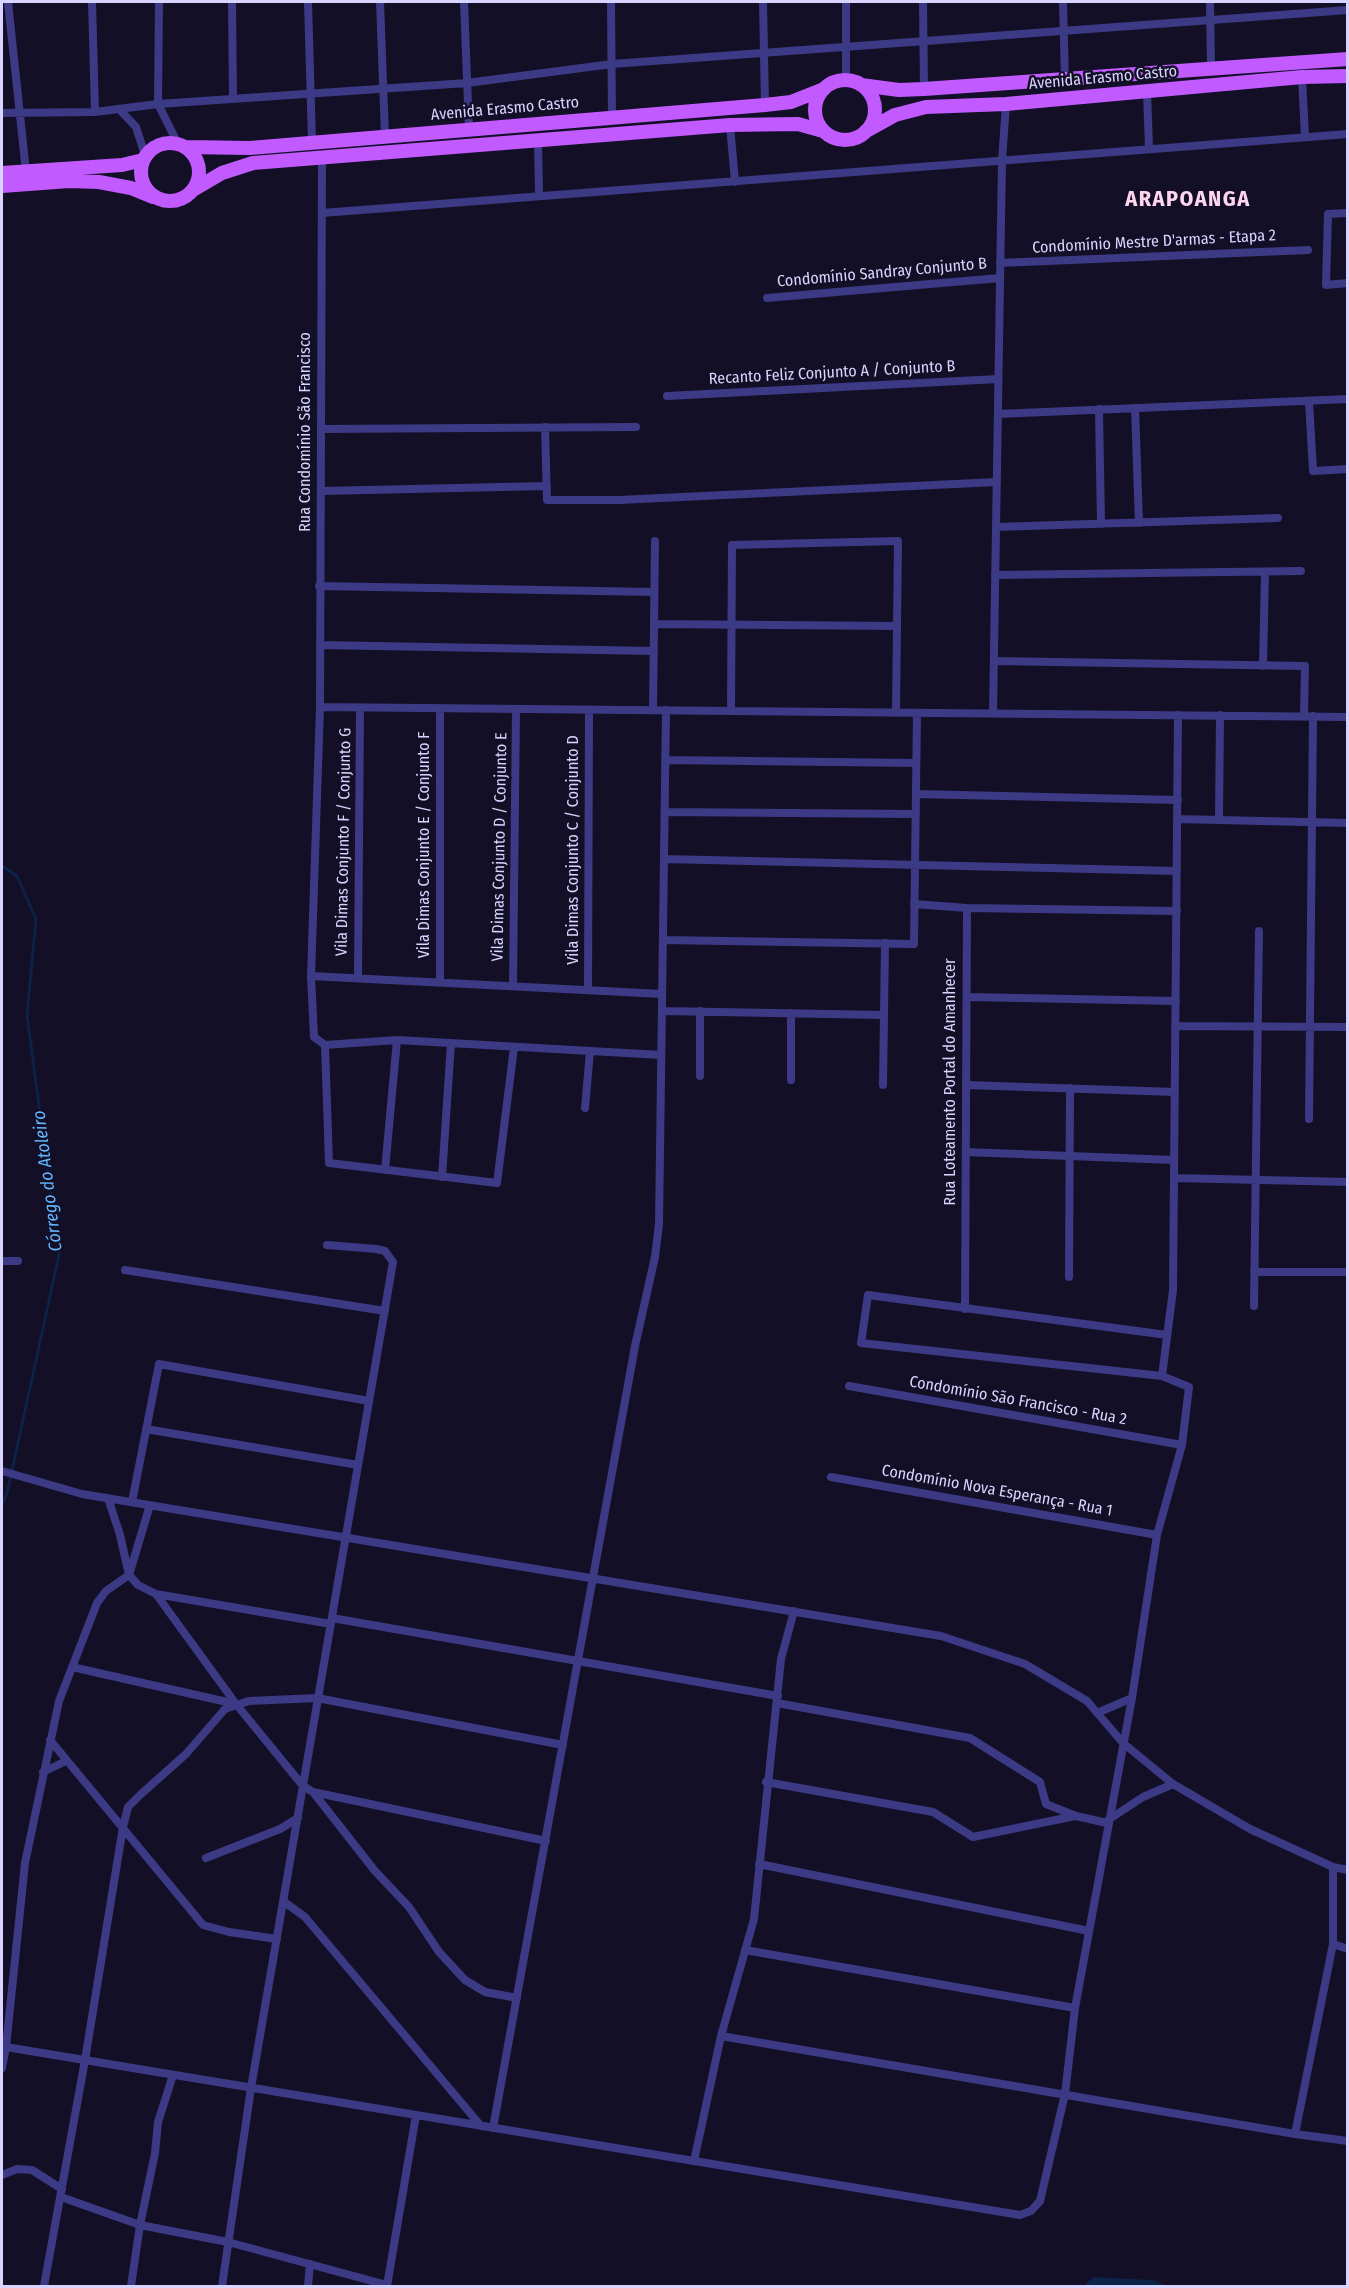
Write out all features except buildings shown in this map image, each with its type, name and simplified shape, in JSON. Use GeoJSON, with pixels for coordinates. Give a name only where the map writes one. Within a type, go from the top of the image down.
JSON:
{"type":"FeatureCollection","features":[{"type":"Feature","properties":{"kind":"main road","name":"Avenida Erasmo Castro"},"geometry":{"type":"LineString","coordinates":[[861,85],[899,90],[924,89],[1065,81],[1211,67],[1347,59]]}},
{"type":"Feature","properties":{"kind":"main road","name":"Avenida Erasmo Castro"},"geometry":{"type":"LineString","coordinates":[[866,131],[895,115],[926,107],[1006,104],[1302,77],[1347,76]]}},
{"type":"Feature","properties":{"kind":"main road"},"geometry":{"type":"LineString","coordinates":[[846,80],[861,85],[873,99],[875,111],[872,122],[866,131],[845,140],[833,137],[817,121],[815,110],[818,99],[830,84],[846,80]]}},
{"type":"Feature","properties":{"kind":"main road","name":"Avenida Erasmo Castro"},"geometry":{"type":"LineString","coordinates":[[182,146],[250,148],[765,105],[791,102],[824,89]]}},
{"type":"Feature","properties":{"kind":"main road","name":"Avenida Erasmo Castro"},"geometry":{"type":"LineString","coordinates":[[193,190],[222,173],[253,163],[730,125],[798,124],[824,130]]}},
{"type":"Feature","properties":{"kind":"main road"},"geometry":{"type":"LineString","coordinates":[[2,174],[122,165],[144,158],[160,144],[182,146],[193,154],[199,172],[193,190],[176,201],[156,198],[130,188],[99,182],[69,181],[2,186]]}},
{"type":"Feature","properties":{"kind":"main road"},"geometry":{"type":"LineString","coordinates":[[144,158],[140,171],[142,182],[156,198]]}},
{"type":"Feature","properties":{"kind":"street"},"geometry":{"type":"LineString","coordinates":[[8,2],[26,172]]}},
{"type":"Feature","properties":{"kind":"street"},"geometry":{"type":"LineString","coordinates":[[92,2],[95,112]]}},
{"type":"Feature","properties":{"kind":"street"},"geometry":{"type":"LineString","coordinates":[[159,2],[158,104],[182,146]]}},
{"type":"Feature","properties":{"kind":"street"},"geometry":{"type":"LineString","coordinates":[[232,2],[233,99]]}},
{"type":"Feature","properties":{"kind":"street"},"geometry":{"type":"LineString","coordinates":[[308,2],[312,142]]}},
{"type":"Feature","properties":{"kind":"street"},"geometry":{"type":"LineString","coordinates":[[380,2],[385,136]]}},
{"type":"Feature","properties":{"kind":"street"},"geometry":{"type":"LineString","coordinates":[[464,2],[469,129]]}},
{"type":"Feature","properties":{"kind":"street"},"geometry":{"type":"LineString","coordinates":[[610,2],[612,117]]}},
{"type":"Feature","properties":{"kind":"street"},"geometry":{"type":"LineString","coordinates":[[763,2],[765,105]]}},
{"type":"Feature","properties":{"kind":"street"},"geometry":{"type":"LineString","coordinates":[[846,2],[846,80]]}},
{"type":"Feature","properties":{"kind":"street"},"geometry":{"type":"LineString","coordinates":[[923,2],[924,89]]}},
{"type":"Feature","properties":{"kind":"street"},"geometry":{"type":"LineString","coordinates":[[1063,2],[1065,81]]}},
{"type":"Feature","properties":{"kind":"street"},"geometry":{"type":"LineString","coordinates":[[1210,2],[1211,67]]}},
{"type":"Feature","properties":{"kind":"street"},"geometry":{"type":"LineString","coordinates":[[2,113],[20,111],[95,112],[158,104],[467,83],[612,64],[1347,10]]}},
{"type":"Feature","properties":{"kind":"street"},"geometry":{"type":"LineString","coordinates":[[1302,77],[1305,137]]}},
{"type":"Feature","properties":{"kind":"street"},"geometry":{"type":"LineString","coordinates":[[1147,91],[1149,149]]}},
{"type":"Feature","properties":{"kind":"street"},"geometry":{"type":"LineString","coordinates":[[993,713],[1002,161],[1006,104]]}},
{"type":"Feature","properties":{"kind":"street"},"geometry":{"type":"LineString","coordinates":[[118,109],[136,126],[144,158]]}},
{"type":"Feature","properties":{"kind":"street"},"geometry":{"type":"LineString","coordinates":[[730,125],[735,182]]}},
{"type":"Feature","properties":{"kind":"street"},"geometry":{"type":"LineString","coordinates":[[322,213],[1347,134]]}},
{"type":"Feature","properties":{"kind":"street"},"geometry":{"type":"LineString","coordinates":[[538,139],[538,196]]}},
{"type":"Feature","properties":{"kind":"street","name":"Rua Condomínio São Francisco"},"geometry":{"type":"LineString","coordinates":[[322,157],[320,707],[311,976],[312,1029],[319,1042],[325,1045]]}},
{"type":"Feature","properties":{"kind":"street"},"geometry":{"type":"LineString","coordinates":[[1347,213],[1328,214],[1326,285],[1347,283]]}},
{"type":"Feature","properties":{"kind":"street","name":"Condomínio Mestre D'armas - Etapa 2"},"geometry":{"type":"LineString","coordinates":[[1000,263],[1308,250]]}},
{"type":"Feature","properties":{"kind":"street","name":"Condomínio Sandray Conjunto B"},"geometry":{"type":"LineString","coordinates":[[767,297],[1000,278]]}},
{"type":"Feature","properties":{"kind":"street","name":"Recanto Feliz Conjunto A / Conjunto B"},"geometry":{"type":"LineString","coordinates":[[667,396],[998,379]]}},
{"type":"Feature","properties":{"kind":"street"},"geometry":{"type":"LineString","coordinates":[[998,414],[1347,399]]}},
{"type":"Feature","properties":{"kind":"street"},"geometry":{"type":"LineString","coordinates":[[1309,401],[1313,471],[1347,469]]}},
{"type":"Feature","properties":{"kind":"street"},"geometry":{"type":"LineString","coordinates":[[1135,408],[1139,523]]}},
{"type":"Feature","properties":{"kind":"street"},"geometry":{"type":"LineString","coordinates":[[1099,409],[1101,524]]}},
{"type":"Feature","properties":{"kind":"street"},"geometry":{"type":"LineString","coordinates":[[545,427],[547,500],[656,498],[997,482]]}},
{"type":"Feature","properties":{"kind":"street"},"geometry":{"type":"LineString","coordinates":[[321,429],[636,427]]}},
{"type":"Feature","properties":{"kind":"street"},"geometry":{"type":"LineString","coordinates":[[321,490],[547,486]]}},
{"type":"Feature","properties":{"kind":"street"},"geometry":{"type":"LineString","coordinates":[[996,527],[1278,518]]}},
{"type":"Feature","properties":{"kind":"street"},"geometry":{"type":"LineString","coordinates":[[653,710],[655,541]]}},
{"type":"Feature","properties":{"kind":"street"},"geometry":{"type":"LineString","coordinates":[[731,711],[732,545],[898,541],[896,712]]}},
{"type":"Feature","properties":{"kind":"street"},"geometry":{"type":"LineString","coordinates":[[995,575],[1301,571]]}},
{"type":"Feature","properties":{"kind":"street"},"geometry":{"type":"LineString","coordinates":[[1263,666],[1265,572]]}},
{"type":"Feature","properties":{"kind":"street"},"geometry":{"type":"LineString","coordinates":[[319,586],[654,592]]}},
{"type":"Feature","properties":{"kind":"street"},"geometry":{"type":"LineString","coordinates":[[654,624],[897,627]]}},
{"type":"Feature","properties":{"kind":"street"},"geometry":{"type":"LineString","coordinates":[[320,645],[654,651]]}},
{"type":"Feature","properties":{"kind":"street"},"geometry":{"type":"LineString","coordinates":[[994,661],[1305,666],[1312,822],[1309,1119]]}},
{"type":"Feature","properties":{"kind":"street"},"geometry":{"type":"LineString","coordinates":[[320,707],[1347,717]]}},
{"type":"Feature","properties":{"kind":"street","name":"Vila Dimas Conjunto F / Conjunto G"},"geometry":{"type":"LineString","coordinates":[[358,977],[360,708]]}},
{"type":"Feature","properties":{"kind":"street","name":"Vila Dimas Conjunto E / Conjunto F"},"geometry":{"type":"LineString","coordinates":[[440,708],[440,982]]}},
{"type":"Feature","properties":{"kind":"street","name":"Vila Dimas Conjunto D / Conjunto E"},"geometry":{"type":"LineString","coordinates":[[513,986],[516,709]]}},
{"type":"Feature","properties":{"kind":"street","name":"Vila Dimas Conjunto C / Conjunto D"},"geometry":{"type":"LineString","coordinates":[[588,990],[589,710]]}},
{"type":"Feature","properties":{"kind":"street"},"geometry":{"type":"LineString","coordinates":[[493,2128],[635,1346],[655,1257],[659,1224],[666,710]]}},
{"type":"Feature","properties":{"kind":"street"},"geometry":{"type":"LineString","coordinates":[[663,940],[914,944],[917,712]]}},
{"type":"Feature","properties":{"kind":"street"},"geometry":{"type":"LineString","coordinates":[[1162,1376],[1173,1290],[1178,715]]}},
{"type":"Feature","properties":{"kind":"street"},"geometry":{"type":"LineString","coordinates":[[1219,820],[1220,715]]}},
{"type":"Feature","properties":{"kind":"street"},"geometry":{"type":"LineString","coordinates":[[666,760],[916,763]]}},
{"type":"Feature","properties":{"kind":"street"},"geometry":{"type":"LineString","coordinates":[[916,794],[1178,800]]}},
{"type":"Feature","properties":{"kind":"street"},"geometry":{"type":"LineString","coordinates":[[665,812],[916,814]]}},
{"type":"Feature","properties":{"kind":"street"},"geometry":{"type":"LineString","coordinates":[[1177,819],[1347,823]]}},
{"type":"Feature","properties":{"kind":"street"},"geometry":{"type":"LineString","coordinates":[[664,859],[1177,871]]}},
{"type":"Feature","properties":{"kind":"street"},"geometry":{"type":"LineString","coordinates":[[914,904],[967,908],[1177,911]]}},
{"type":"Feature","properties":{"kind":"street","name":"Rua Loteamento Portal do Amanhecer"},"geometry":{"type":"LineString","coordinates":[[965,1309],[967,908]]}},
{"type":"Feature","properties":{"kind":"street"},"geometry":{"type":"LineString","coordinates":[[1254,1306],[1259,931]]}},
{"type":"Feature","properties":{"kind":"street"},"geometry":{"type":"LineString","coordinates":[[883,1084],[885,943]]}},
{"type":"Feature","properties":{"kind":"street"},"geometry":{"type":"LineString","coordinates":[[311,976],[662,994]]}},
{"type":"Feature","properties":{"kind":"street"},"geometry":{"type":"LineString","coordinates":[[967,996],[1176,1001]]}},
{"type":"Feature","properties":{"kind":"street"},"geometry":{"type":"LineString","coordinates":[[662,1011],[884,1015]]}},
{"type":"Feature","properties":{"kind":"street"},"geometry":{"type":"LineString","coordinates":[[700,1011],[700,1076]]}},
{"type":"Feature","properties":{"kind":"street"},"geometry":{"type":"LineString","coordinates":[[791,1013],[791,1080]]}},
{"type":"Feature","properties":{"kind":"street"},"geometry":{"type":"LineString","coordinates":[[1176,1026],[1347,1027]]}},
{"type":"Feature","properties":{"kind":"street"},"geometry":{"type":"LineString","coordinates":[[385,1170],[397,1040]]}},
{"type":"Feature","properties":{"kind":"street"},"geometry":{"type":"LineString","coordinates":[[514,1047],[497,1183],[328,1163],[325,1045],[397,1040],[661,1055]]}},
{"type":"Feature","properties":{"kind":"street"},"geometry":{"type":"LineString","coordinates":[[442,1177],[451,1043]]}},
{"type":"Feature","properties":{"kind":"street"},"geometry":{"type":"LineString","coordinates":[[585,1108],[590,1051]]}},
{"type":"Feature","properties":{"kind":"street"},"geometry":{"type":"LineString","coordinates":[[966,1085],[1175,1092]]}},
{"type":"Feature","properties":{"kind":"street"},"geometry":{"type":"LineString","coordinates":[[1069,1277],[1070,1088]]}},
{"type":"Feature","properties":{"kind":"street"},"geometry":{"type":"LineString","coordinates":[[966,1152],[1174,1160]]}},
{"type":"Feature","properties":{"kind":"street"},"geometry":{"type":"LineString","coordinates":[[1174,1179],[1347,1182]]}},
{"type":"Feature","properties":{"kind":"street"},"geometry":{"type":"LineString","coordinates":[[222,2286],[251,2088],[393,1262],[386,1251],[327,1245]]}},
{"type":"Feature","properties":{"kind":"street"},"geometry":{"type":"LineString","coordinates":[[2,1260],[18,1261]]}},
{"type":"Feature","properties":{"kind":"street"},"geometry":{"type":"LineString","coordinates":[[125,1270],[385,1311]]}},
{"type":"Feature","properties":{"kind":"street"},"geometry":{"type":"LineString","coordinates":[[1254,1272],[1347,1272]]}},
{"type":"Feature","properties":{"kind":"street"},"geometry":{"type":"LineString","coordinates":[[6,2047],[1020,2215],[1031,2211],[1040,2201],[1065,2094],[1075,2008],[1107,1822],[1132,1698],[1157,1535],[1182,1445],[1189,1387],[1162,1376],[861,1343],[868,1296],[1167,1335]]}},
{"type":"Feature","properties":{"kind":"street"},"geometry":{"type":"LineString","coordinates":[[132,1502],[159,1364],[369,1401]]}},
{"type":"Feature","properties":{"kind":"street","name":"Condomínio São Francisco - Rua 2"},"geometry":{"type":"LineString","coordinates":[[849,1386],[1182,1445]]}},
{"type":"Feature","properties":{"kind":"street"},"geometry":{"type":"LineString","coordinates":[[146,1429],[358,1465]]}},
{"type":"Feature","properties":{"kind":"street"},"geometry":{"type":"LineString","coordinates":[[2,1471],[108,1498],[941,1636],[1025,1664],[1087,1701],[1123,1743],[1173,1784],[1250,1829],[1334,1867],[1347,1870]]}},
{"type":"Feature","properties":{"kind":"street","name":"Condomínio Nova Esperança - Rua 1"},"geometry":{"type":"LineString","coordinates":[[831,1477],[1157,1535]]}},
{"type":"Feature","properties":{"kind":"street"},"geometry":{"type":"LineString","coordinates":[[108,1498],[120,1535],[129,1575],[138,1585],[156,1594],[579,1661],[970,1738],[1040,1782],[1046,1804],[1076,1816],[1107,1822],[1143,1797],[1173,1784]]}},
{"type":"Feature","properties":{"kind":"street"},"geometry":{"type":"LineString","coordinates":[[2,2068],[26,1863],[59,1701],[98,1603],[106,1591],[129,1575],[150,1505]]}},
{"type":"Feature","properties":{"kind":"street"},"geometry":{"type":"LineString","coordinates":[[156,1594],[236,1704],[303,1786],[313,1792],[546,1841]]}},
{"type":"Feature","properties":{"kind":"street"},"geometry":{"type":"LineString","coordinates":[[694,2161],[721,2036],[755,1908],[766,1782],[781,1659],[794,1611]]}},
{"type":"Feature","properties":{"kind":"street"},"geometry":{"type":"LineString","coordinates":[[72,1667],[236,1704],[317,1698],[563,1745]]}},
{"type":"Feature","properties":{"kind":"street"},"geometry":{"type":"LineString","coordinates":[[1097,1713],[1132,1698]]}},
{"type":"Feature","properties":{"kind":"street"},"geometry":{"type":"LineString","coordinates":[[44,2286],[128,1807],[186,1754],[225,1709],[236,1704]]}},
{"type":"Feature","properties":{"kind":"street"},"geometry":{"type":"LineString","coordinates":[[50,1740],[203,1925],[229,1932],[277,1939]]}},
{"type":"Feature","properties":{"kind":"street"},"geometry":{"type":"LineString","coordinates":[[43,1772],[66,1761]]}},
{"type":"Feature","properties":{"kind":"street"},"geometry":{"type":"LineString","coordinates":[[766,1782],[933,1812],[973,1837],[1076,1816]]}},
{"type":"Feature","properties":{"kind":"street"},"geometry":{"type":"LineString","coordinates":[[313,1792],[375,1871],[409,1907],[439,1952],[465,1980],[485,1992],[517,1998]]}},
{"type":"Feature","properties":{"kind":"street"},"geometry":{"type":"LineString","coordinates":[[206,1858],[280,1829],[297,1818]]}},
{"type":"Feature","properties":{"kind":"street"},"geometry":{"type":"LineString","coordinates":[[759,1864],[1089,1931]]}},
{"type":"Feature","properties":{"kind":"street"},"geometry":{"type":"LineString","coordinates":[[1295,2134],[1333,1944],[1334,1867]]}},
{"type":"Feature","properties":{"kind":"street"},"geometry":{"type":"LineString","coordinates":[[283,1901],[305,1917],[481,2126]]}},
{"type":"Feature","properties":{"kind":"street"},"geometry":{"type":"LineString","coordinates":[[1333,1944],[1347,1948]]}},
{"type":"Feature","properties":{"kind":"street"},"geometry":{"type":"LineString","coordinates":[[745,1950],[1075,2008]]}},
{"type":"Feature","properties":{"kind":"street"},"geometry":{"type":"LineString","coordinates":[[721,2036],[1347,2141]]}},
{"type":"Feature","properties":{"kind":"street"},"geometry":{"type":"LineString","coordinates":[[131,2286],[140,2225],[155,2153],[158,2122],[173,2075]]}},
{"type":"Feature","properties":{"kind":"street"},"geometry":{"type":"LineString","coordinates":[[2,2175],[17,2169],[32,2170],[61,2193],[140,2225],[228,2242],[387,2286],[416,2115]]}},
{"type":"Feature","properties":{"kind":"street"},"geometry":{"type":"LineString","coordinates":[[308,2286],[310,2264]]}},
{"type":"Feature","properties":{"kind":"water"},"geometry":{"type":"Polygon","coordinates":[[[1093,2277],[1153,2280],[1166,2286],[1084,2286],[1093,2277]]]}},
{"type":"Feature","properties":{"kind":"waterway","name":"Córrego do Atoleiro"},"geometry":{"type":"LineString","coordinates":[[2,866],[17,876],[36,919],[27,1015],[59,1255],[7,1493],[2,1504]]}},
{"type":"Feature","properties":{"kind":"district","name":"ARAPOANGA"},"geometry":{"type":"Point","coordinates":[1188,200]}}]}
